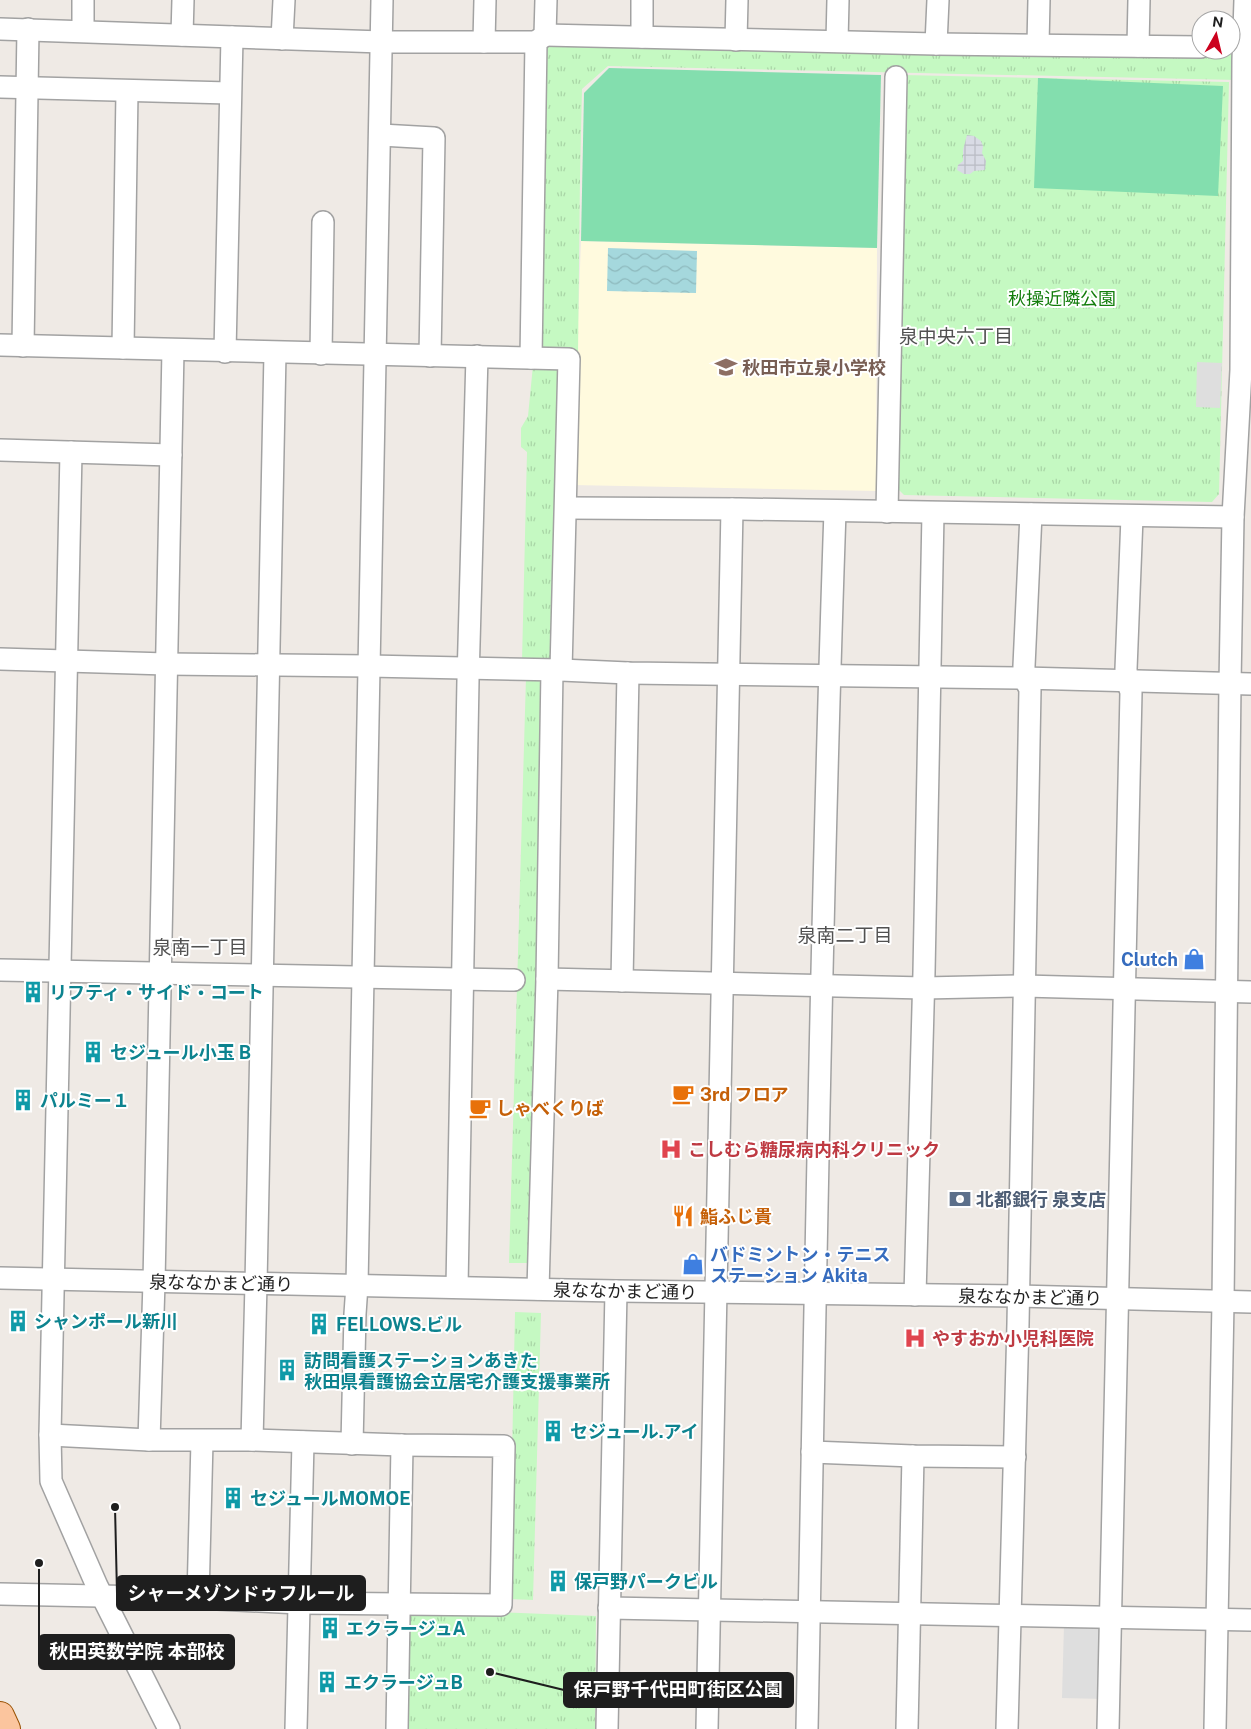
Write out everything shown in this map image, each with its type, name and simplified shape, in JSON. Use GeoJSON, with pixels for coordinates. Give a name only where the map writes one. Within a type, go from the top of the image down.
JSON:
{"type":"FeatureCollection","features":[{"type":"Feature","properties":{"kind":"main road"},"geometry":{"type":"LineString","coordinates":[[0,1716],[6,1729]]}},
{"type":"Feature","properties":{"kind":"street"},"geometry":{"type":"LineString","coordinates":[[83,0],[83,31]]}},
{"type":"Feature","properties":{"kind":"street"},"geometry":{"type":"LineString","coordinates":[[182,0],[182,35]]}},
{"type":"Feature","properties":{"kind":"street"},"geometry":{"type":"LineString","coordinates":[[282,39],[284,0]]}},
{"type":"Feature","properties":{"kind":"street"},"geometry":{"type":"LineString","coordinates":[[352,1444],[381,135],[382,0]]}},
{"type":"Feature","properties":{"kind":"street"},"geometry":{"type":"LineString","coordinates":[[484,42],[485,0]]}},
{"type":"Feature","properties":{"kind":"street"},"geometry":{"type":"LineString","coordinates":[[531,358],[540,39],[546,0]]}},
{"type":"Feature","properties":{"kind":"street"},"geometry":{"type":"LineString","coordinates":[[642,0],[642,37]]}},
{"type":"Feature","properties":{"kind":"street"},"geometry":{"type":"LineString","coordinates":[[736,40],[737,0]]}},
{"type":"Feature","properties":{"kind":"street"},"geometry":{"type":"LineString","coordinates":[[837,42],[838,0]]}},
{"type":"Feature","properties":{"kind":"street"},"geometry":{"type":"LineString","coordinates":[[936,44],[938,0]]}},
{"type":"Feature","properties":{"kind":"street"},"geometry":{"type":"LineString","coordinates":[[1038,44],[1039,0]]}},
{"type":"Feature","properties":{"kind":"street"},"geometry":{"type":"LineString","coordinates":[[1138,46],[1139,0]]}},
{"type":"Feature","properties":{"kind":"street"},"geometry":{"type":"LineString","coordinates":[[1241,24],[1245,0]]}},
{"type":"Feature","properties":{"kind":"street"},"geometry":{"type":"LineString","coordinates":[[0,29],[382,42],[484,42],[642,37],[936,44],[1191,47]]}},
{"type":"Feature","properties":{"kind":"street"},"geometry":{"type":"LineString","coordinates":[[23,346],[28,29]]}},
{"type":"Feature","properties":{"kind":"street"},"geometry":{"type":"LineString","coordinates":[[224,352],[232,37]]}},
{"type":"Feature","properties":{"kind":"street"},"geometry":{"type":"LineString","coordinates":[[1215,1729],[1223,1302],[1226,991],[1241,684],[1233,517],[1246,370],[1237,60]]}},
{"type":"Feature","properties":{"kind":"street"},"geometry":{"type":"LineString","coordinates":[[887,512],[896,78]]}},
{"type":"Feature","properties":{"kind":"street"},"geometry":{"type":"LineString","coordinates":[[0,87],[127,92],[230,93]]}},
{"type":"Feature","properties":{"kind":"street"},"geometry":{"type":"LineString","coordinates":[[123,348],[127,92]]}},
{"type":"Feature","properties":{"kind":"street"},"geometry":{"type":"LineString","coordinates":[[381,135],[434,138],[430,356]]}},
{"type":"Feature","properties":{"kind":"street"},"geometry":{"type":"LineString","coordinates":[[321,354],[323,222]]}},
{"type":"Feature","properties":{"kind":"street"},"geometry":{"type":"LineString","coordinates":[[0,345],[569,359],[566,508],[556,670],[538,1289]]}},
{"type":"Feature","properties":{"kind":"street"},"geometry":{"type":"LineString","coordinates":[[149,1440],[154,1282],[173,350]]}},
{"type":"Feature","properties":{"kind":"street"},"geometry":{"type":"LineString","coordinates":[[252,1440],[275,352]]}},
{"type":"Feature","properties":{"kind":"street"},"geometry":{"type":"LineString","coordinates":[[457,1287],[476,356]]}},
{"type":"Feature","properties":{"kind":"street"},"geometry":{"type":"LineString","coordinates":[[0,450],[171,455]]}},
{"type":"Feature","properties":{"kind":"street"},"geometry":{"type":"LineString","coordinates":[[71,452],[50,1435],[51,1481],[103,1596],[169,1729]]}},
{"type":"Feature","properties":{"kind":"street"},"geometry":{"type":"LineString","coordinates":[[566,508],[1233,517]]}},
{"type":"Feature","properties":{"kind":"street"},"geometry":{"type":"LineString","coordinates":[[707,1729],[732,509]]}},
{"type":"Feature","properties":{"kind":"street"},"geometry":{"type":"LineString","coordinates":[[807,1729],[829,676],[835,511]]}},
{"type":"Feature","properties":{"kind":"street"},"geometry":{"type":"LineString","coordinates":[[915,1295],[924,988],[933,513]]}},
{"type":"Feature","properties":{"kind":"street"},"geometry":{"type":"LineString","coordinates":[[1007,1729],[1015,1457],[1030,689],[1024,678],[1031,514]]}},
{"type":"Feature","properties":{"kind":"street"},"geometry":{"type":"LineString","coordinates":[[1108,1729],[1131,692],[1127,681],[1132,517]]}},
{"type":"Feature","properties":{"kind":"street"},"geometry":{"type":"LineString","coordinates":[[0,659],[166,664],[369,666],[929,678],[1024,678],[1241,684]]}},
{"type":"Feature","properties":{"kind":"street"},"geometry":{"type":"LineString","coordinates":[[622,982],[628,673]]}},
{"type":"Feature","properties":{"kind":"street"},"geometry":{"type":"LineString","coordinates":[[0,970],[514,980]]}},
{"type":"Feature","properties":{"kind":"street"},"geometry":{"type":"LineString","coordinates":[[546,979],[924,988],[1024,986],[1251,992]]}},
{"type":"Feature","properties":{"kind":"street","name":"泉ななかまど通り"},"geometry":{"type":"LineString","coordinates":[[0,1278],[616,1291],[1018,1296],[1251,1302]]}},
{"type":"Feature","properties":{"kind":"street"},"geometry":{"type":"LineString","coordinates":[[607,1729],[616,1291]]}},
{"type":"Feature","properties":{"kind":"street"},"geometry":{"type":"LineString","coordinates":[[0,1594],[198,1598],[299,1603],[501,1605],[504,1446],[352,1444],[252,1440],[149,1440],[50,1435]]}},
{"type":"Feature","properties":{"kind":"street"},"geometry":{"type":"LineString","coordinates":[[198,1598],[202,1441]]}},
{"type":"Feature","properties":{"kind":"street"},"geometry":{"type":"LineString","coordinates":[[296,1729],[303,1442]]}},
{"type":"Feature","properties":{"kind":"street"},"geometry":{"type":"LineString","coordinates":[[397,1729],[402,1445]]}},
{"type":"Feature","properties":{"kind":"street"},"geometry":{"type":"LineString","coordinates":[[812,1452],[913,1456],[1015,1457]]}},
{"type":"Feature","properties":{"kind":"street"},"geometry":{"type":"LineString","coordinates":[[907,1729],[913,1456]]}},
{"type":"Feature","properties":{"kind":"street"},"geometry":{"type":"LineString","coordinates":[[608,1608],[1010,1614],[1110,1618],[1251,1620]]}},
{"type":"Feature","properties":{"kind":"shaded area"},"geometry":{"type":"Polygon","coordinates":[[[967,135],[974,136],[981,141],[983,146],[982,153],[986,161],[985,170],[964,174],[957,170],[958,165],[963,161],[963,150],[967,135]]]}},
{"type":"Feature","properties":{"kind":"shaded area","name":"秋田市立泉小学校"},"geometry":{"type":"Polygon","coordinates":[[[581,241],[877,248],[876,491],[572,485],[581,241]]]}},
{"type":"Feature","properties":{"kind":"shaded area"},"geometry":{"type":"Polygon","coordinates":[[[1197,362],[1222,363],[1220,408],[1196,407],[1197,362]]]}},
{"type":"Feature","properties":{"kind":"shaded area"},"geometry":{"type":"Polygon","coordinates":[[[1064,1624],[1106,1626],[1104,1699],[1062,1698],[1064,1624]]]}},
{"type":"Feature","properties":{"kind":"green space"},"geometry":{"type":"Polygon","coordinates":[[[544,40],[1191,52],[1191,60],[1237,60],[1237,80],[608,66],[582,89],[578,355],[565,650],[550,662],[522,661],[527,452],[521,447],[521,428],[528,416],[534,355],[544,40]]]}},
{"type":"Feature","properties":{"kind":"green space"},"geometry":{"type":"Polygon","coordinates":[[[609,68],[881,75],[877,248],[581,241],[584,93],[609,68]]]}},
{"type":"Feature","properties":{"kind":"green space","name":"秋操近隣公園"},"geometry":{"type":"Polygon","coordinates":[[[903,75],[1229,82],[1219,494],[1212,502],[904,495],[896,487],[903,75]]]}},
{"type":"Feature","properties":{"kind":"green space"},"geometry":{"type":"Polygon","coordinates":[[[1038,78],[1223,86],[1218,196],[1034,188],[1038,78]]]}},
{"type":"Feature","properties":{"kind":"green space"},"geometry":{"type":"Polygon","coordinates":[[[526,677],[547,679],[533,1263],[509,1263],[526,677]]]}},
{"type":"Feature","properties":{"kind":"green space"},"geometry":{"type":"Polygon","coordinates":[[[515,1312],[541,1313],[533,1600],[509,1599],[515,1312]]]}},
{"type":"Feature","properties":{"kind":"green space"},"geometry":{"type":"Polygon","coordinates":[[[414,1609],[596,1616],[595,1729],[406,1729],[408,1614],[414,1609]]]}},
{"type":"Feature","properties":{"kind":"water"},"geometry":{"type":"Polygon","coordinates":[[[608,248],[697,251],[696,293],[607,291],[608,248]]]}},
{"type":"Feature","properties":{"kind":"place","name":"秋田市立泉小学校"},"geometry":{"type":"Point","coordinates":[726,367]}},
{"type":"Feature","properties":{"kind":"place","name":"Clutch"},"geometry":{"type":"Point","coordinates":[1194,959]}},
{"type":"Feature","properties":{"kind":"place","name":"リフティ・サイド・コート"},"geometry":{"type":"Point","coordinates":[33,992]}},
{"type":"Feature","properties":{"kind":"place","name":"セジュール小玉 B"},"geometry":{"type":"Point","coordinates":[93,1052]}},
{"type":"Feature","properties":{"kind":"place","name":"3rd フロア"},"geometry":{"type":"Point","coordinates":[683,1094]}},
{"type":"Feature","properties":{"kind":"place","name":"パルミー１"},"geometry":{"type":"Point","coordinates":[23,1100]}},
{"type":"Feature","properties":{"kind":"place","name":"しゃべくりば"},"geometry":{"type":"Point","coordinates":[480,1108]}},
{"type":"Feature","properties":{"kind":"place","name":"こしむら糖尿病内科クリニック"},"geometry":{"type":"Point","coordinates":[671,1149]}},
{"type":"Feature","properties":{"kind":"place","name":"北都銀行 泉支店"},"geometry":{"type":"Point","coordinates":[960,1199]}},
{"type":"Feature","properties":{"kind":"place","name":"鮨ふじ貴"},"geometry":{"type":"Point","coordinates":[683,1216]}},
{"type":"Feature","properties":{"kind":"place","name":"バドミントン・テニス ステーション Akita"},"geometry":{"type":"Point","coordinates":[693,1264]}},
{"type":"Feature","properties":{"kind":"place","name":"シャンポール新川"},"geometry":{"type":"Point","coordinates":[18,1321]}},
{"type":"Feature","properties":{"kind":"place","name":"FELLOWS.ビル"},"geometry":{"type":"Point","coordinates":[319,1324]}},
{"type":"Feature","properties":{"kind":"place","name":"やすおか小児科医院"},"geometry":{"type":"Point","coordinates":[915,1338]}},
{"type":"Feature","properties":{"kind":"place","name":"訪問看護ステーションあきた 秋田県看護協会立居宅介護支援事業所"},"geometry":{"type":"Point","coordinates":[287,1370]}},
{"type":"Feature","properties":{"kind":"place","name":"セジュール.アイ"},"geometry":{"type":"Point","coordinates":[553,1431]}},
{"type":"Feature","properties":{"kind":"place","name":"セジュールMOMOE"},"geometry":{"type":"Point","coordinates":[233,1498]}},
{"type":"Feature","properties":{"kind":"place","name":"シャーメゾンドゥフルール"},"geometry":{"type":"Point","coordinates":[115,1507]}},
{"type":"Feature","properties":{"kind":"place","name":"秋田英数学院 本部校"},"geometry":{"type":"Point","coordinates":[39,1563]}},
{"type":"Feature","properties":{"kind":"place","name":"保戸野パークビル"},"geometry":{"type":"Point","coordinates":[558,1581]}},
{"type":"Feature","properties":{"kind":"place","name":"エクラージュA"},"geometry":{"type":"Point","coordinates":[330,1628]}},
{"type":"Feature","properties":{"kind":"place","name":"保戸野千代田町街区公園"},"geometry":{"type":"Point","coordinates":[490,1672]}},
{"type":"Feature","properties":{"kind":"place","name":"エクラージュB"},"geometry":{"type":"Point","coordinates":[327,1682]}},
{"type":"Feature","properties":{"kind":"district","name":"泉中央六丁目"},"geometry":{"type":"Point","coordinates":[956,336]}},
{"type":"Feature","properties":{"kind":"district","name":"泉南二丁目"},"geometry":{"type":"Point","coordinates":[845,935]}},
{"type":"Feature","properties":{"kind":"district","name":"泉南一丁目"},"geometry":{"type":"Point","coordinates":[200,947]}}]}
